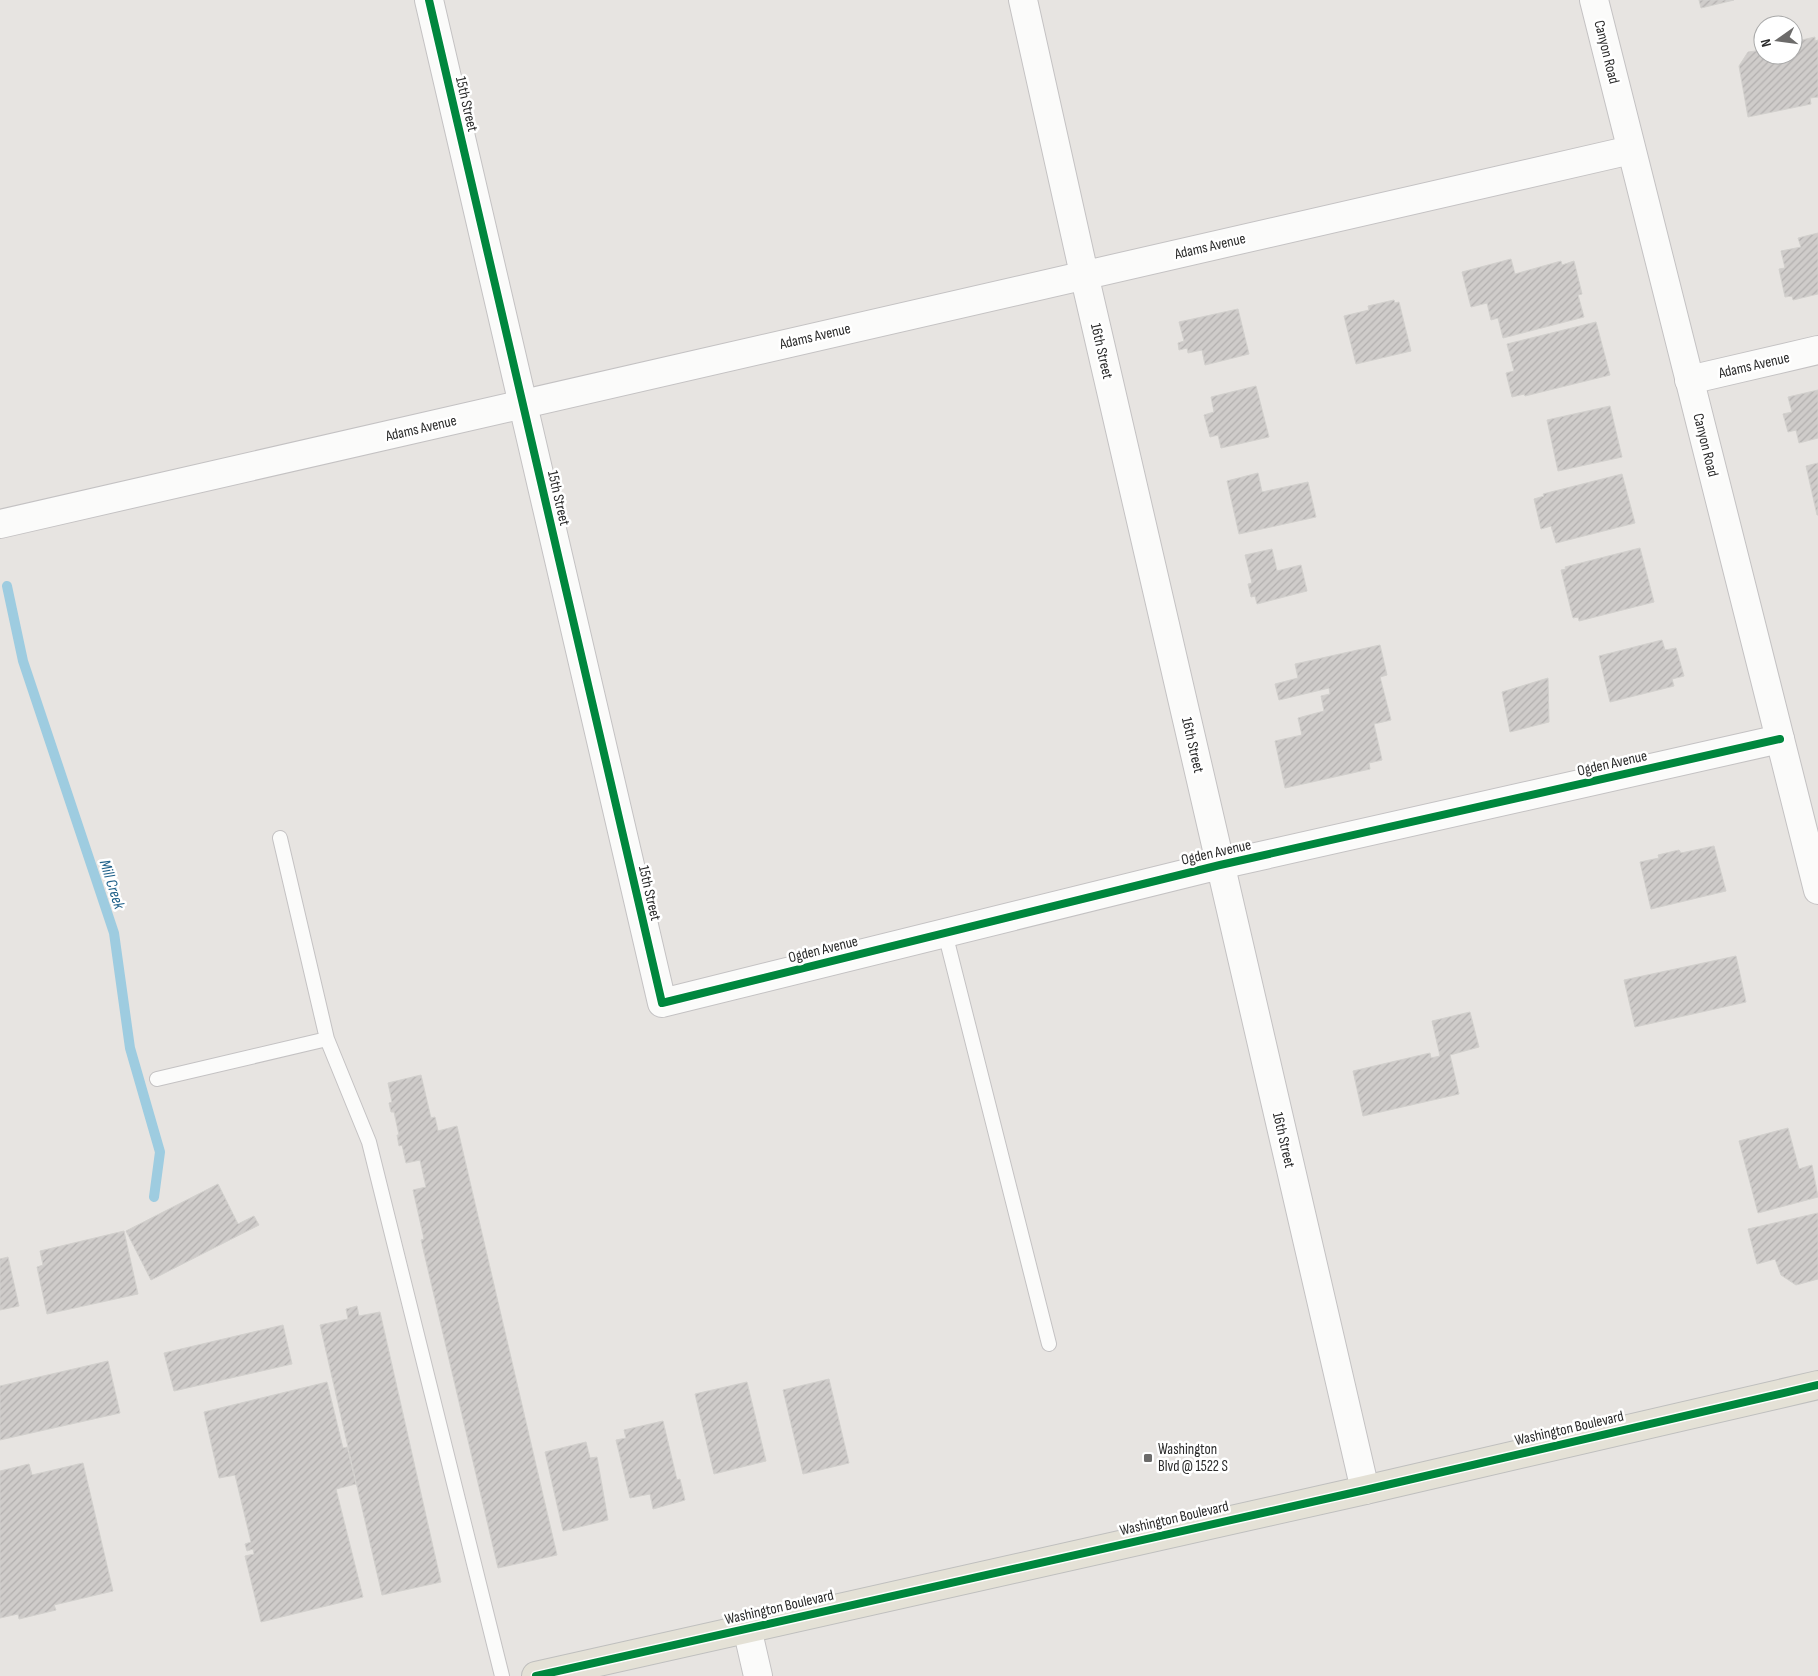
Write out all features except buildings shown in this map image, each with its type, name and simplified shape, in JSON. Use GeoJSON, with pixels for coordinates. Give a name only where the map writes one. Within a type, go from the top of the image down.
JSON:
{"type":"FeatureCollection","features":[{"type":"Feature","properties":{"kind":"main road","name":"Washington Boulevard"},"geometry":{"type":"LineString","coordinates":[[536,1676],[564,1673],[746,1628],[1366,1490],[1818,1385]]}},
{"type":"Feature","properties":{"kind":"street","name":"15th Street"},"geometry":{"type":"LineString","coordinates":[[429,0],[662,1003]]}},
{"type":"Feature","properties":{"kind":"street","name":"16th Street"},"geometry":{"type":"LineString","coordinates":[[1023,0],[1084,274],[1366,1490]]}},
{"type":"Feature","properties":{"kind":"street","name":"Canyon Road"},"geometry":{"type":"LineString","coordinates":[[1594,0],[1818,890]]}},
{"type":"Feature","properties":{"kind":"street","name":"Adams Avenue"},"geometry":{"type":"LineString","coordinates":[[0,524],[1631,150]]}},
{"type":"Feature","properties":{"kind":"street","name":"Adams Avenue"},"geometry":{"type":"LineString","coordinates":[[1689,380],[1818,350]]}},
{"type":"Feature","properties":{"kind":"street","name":"Ogden Avenue"},"geometry":{"type":"LineString","coordinates":[[662,1003],[1220,864],[1780,739]]}},
{"type":"Feature","properties":{"kind":"street"},"geometry":{"type":"LineString","coordinates":[[746,1628],[758,1676]]}},
{"type":"Feature","properties":{"kind":"lane"},"geometry":{"type":"LineString","coordinates":[[280,838],[327,1039],[369,1142],[502,1676]]}},
{"type":"Feature","properties":{"kind":"lane"},"geometry":{"type":"LineString","coordinates":[[945,933],[1049,1344]]}},
{"type":"Feature","properties":{"kind":"lane"},"geometry":{"type":"LineString","coordinates":[[157,1079],[327,1039]]}},
{"type":"Feature","properties":{"kind":"waterway","name":"Mill Creek"},"geometry":{"type":"LineString","coordinates":[[7,586],[23,661],[114,933],[130,1048],[160,1152],[154,1197]]}},
{"type":"Feature","properties":{"kind":"cycle path"},"geometry":{"type":"LineString","coordinates":[[429,0],[662,1003],[1220,865],[1780,739]]}},
{"type":"Feature","properties":{"kind":"cycle path"},"geometry":{"type":"LineString","coordinates":[[536,1676],[1365,1490],[1818,1385]]}},
{"type":"Feature","properties":{"kind":"place","name":"Washington Blvd @ 1522 S"},"geometry":{"type":"Point","coordinates":[1148,1458]}}]}
